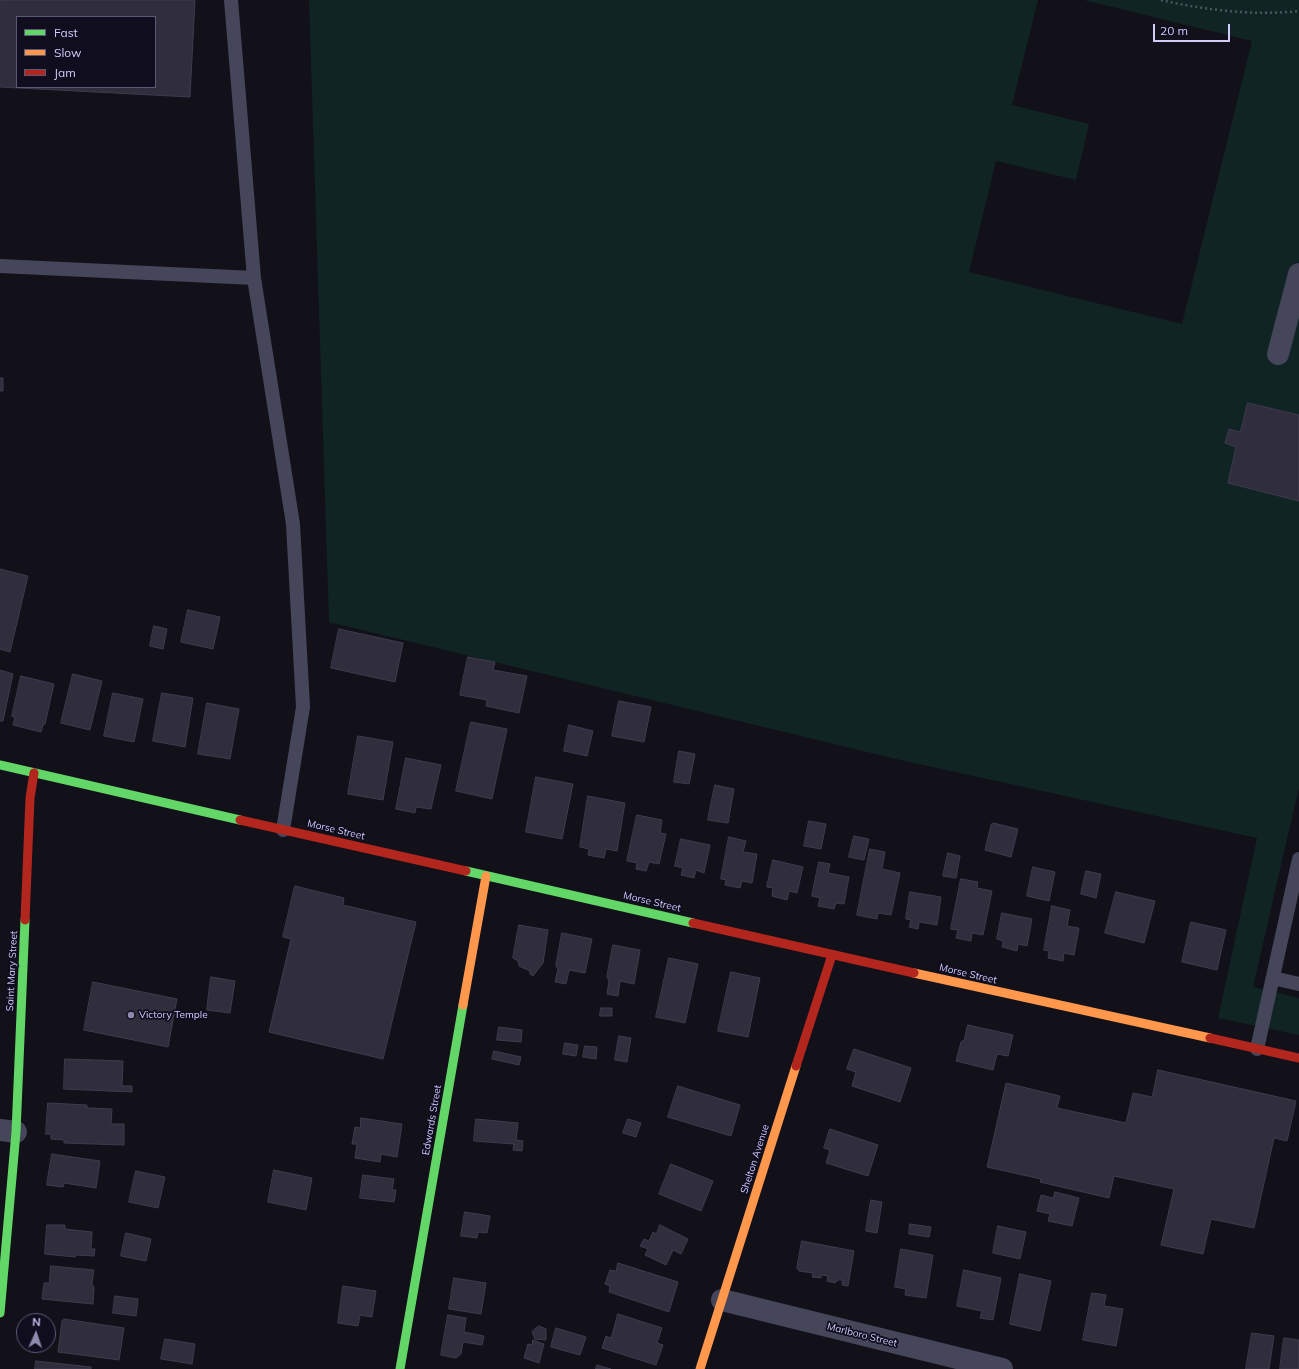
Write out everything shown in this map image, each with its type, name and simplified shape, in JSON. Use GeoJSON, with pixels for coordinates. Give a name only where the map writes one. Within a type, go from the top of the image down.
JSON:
{"type":"FeatureCollection","features":[{"type":"Feature","properties":{"kind":"street"},"geometry":{"type":"LineString","coordinates":[[1278,354],[1299,274]]}},
{"type":"Feature","properties":{"kind":"street","name":"Morse Street"},"geometry":{"type":"LineString","coordinates":[[0,765],[832,955],[1299,1058]]}},
{"type":"Feature","properties":{"kind":"street","name":"Saint Mary Street"},"geometry":{"type":"LineString","coordinates":[[0,1313],[8,1131],[30,798],[34,773]]}},
{"type":"Feature","properties":{"kind":"street","name":"Edwards Street"},"geometry":{"type":"LineString","coordinates":[[400,1369],[486,876]]}},
{"type":"Feature","properties":{"kind":"street","name":"Shelton Avenue"},"geometry":{"type":"LineString","coordinates":[[700,1369],[832,955]]}},
{"type":"Feature","properties":{"kind":"street","name":"Marlboro Street"},"geometry":{"type":"LineString","coordinates":[[722,1300],[1002,1369]]}},
{"type":"Feature","properties":{"kind":"lane"},"geometry":{"type":"LineString","coordinates":[[231,0],[254,278],[293,524],[303,707],[284,830]]}},
{"type":"Feature","properties":{"kind":"lane"},"geometry":{"type":"LineString","coordinates":[[0,266],[254,278]]}},
{"type":"Feature","properties":{"kind":"lane"},"geometry":{"type":"LineString","coordinates":[[1257,1049],[1299,859]]}},
{"type":"Feature","properties":{"kind":"lane"},"geometry":{"type":"LineString","coordinates":[[1273,978],[1299,984]]}},
{"type":"Feature","properties":{"kind":"path"},"geometry":{"type":"LineString","coordinates":[[1161,0],[1234,12],[1299,12]]}},
{"type":"Feature","properties":{"kind":"green space"},"geometry":{"type":"Polygon","coordinates":[[[309,0],[1038,0],[1012,105],[1089,124],[1076,180],[996,161],[969,272],[1182,324],[1252,41],[1084,0],[1299,0],[1299,415],[1248,403],[1240,432],[1229,430],[1225,443],[1236,447],[1228,483],[1299,501],[1299,787],[1253,987],[1299,998],[1299,1035],[1218,1018],[1257,838],[896,759],[329,622],[309,0]]]}},
{"type":"Feature","properties":{"kind":"building"},"geometry":{"type":"Polygon","coordinates":[[[0,0],[195,0],[190,97],[19,88],[156,88],[156,16],[16,16],[16,88],[0,87],[0,0]]]}},
{"type":"Feature","properties":{"kind":"building"},"geometry":{"type":"Polygon","coordinates":[[[0,378],[3,378],[3,391],[0,391],[0,378]]]}},
{"type":"Feature","properties":{"kind":"building"},"geometry":{"type":"Polygon","coordinates":[[[1248,403],[1299,415],[1299,501],[1228,483],[1236,447],[1225,443],[1229,429],[1240,432],[1248,403]]]}},
{"type":"Feature","properties":{"kind":"building"},"geometry":{"type":"Polygon","coordinates":[[[0,569],[28,576],[10,652],[0,649],[0,569]]]}},
{"type":"Feature","properties":{"kind":"building"},"geometry":{"type":"Polygon","coordinates":[[[188,610],[220,617],[213,649],[181,642],[188,610]]]}},
{"type":"Feature","properties":{"kind":"building"},"geometry":{"type":"Polygon","coordinates":[[[154,626],[167,629],[163,649],[150,646],[154,626]]]}},
{"type":"Feature","properties":{"kind":"building"},"geometry":{"type":"Polygon","coordinates":[[[339,629],[403,643],[395,682],[331,668],[339,629]]]}},
{"type":"Feature","properties":{"kind":"building"},"geometry":{"type":"Polygon","coordinates":[[[468,657],[495,662],[493,670],[527,676],[519,713],[486,706],[487,700],[460,695],[468,657]]]}},
{"type":"Feature","properties":{"kind":"building"},"geometry":{"type":"Polygon","coordinates":[[[0,670],[13,674],[3,721],[0,721],[0,670]]]}},
{"type":"Feature","properties":{"kind":"building"},"geometry":{"type":"Polygon","coordinates":[[[73,674],[102,681],[90,730],[61,723],[73,674]]]}},
{"type":"Feature","properties":{"kind":"building"},"geometry":{"type":"Polygon","coordinates":[[[21,676],[54,684],[45,724],[43,725],[41,732],[13,725],[15,718],[12,716],[21,676]]]}},
{"type":"Feature","properties":{"kind":"building"},"geometry":{"type":"Polygon","coordinates":[[[113,693],[143,699],[134,742],[104,736],[113,693]]]}},
{"type":"Feature","properties":{"kind":"building"},"geometry":{"type":"Polygon","coordinates":[[[162,693],[193,698],[185,747],[153,741],[162,693]]]}},
{"type":"Feature","properties":{"kind":"building"},"geometry":{"type":"Polygon","coordinates":[[[619,701],[651,707],[644,742],[612,736],[619,701]]]}},
{"type":"Feature","properties":{"kind":"building"},"geometry":{"type":"Polygon","coordinates":[[[207,703],[239,709],[230,759],[198,754],[207,703]]]}},
{"type":"Feature","properties":{"kind":"building"},"geometry":{"type":"Polygon","coordinates":[[[471,722],[507,729],[492,799],[456,791],[471,722]]]}},
{"type":"Feature","properties":{"kind":"building"},"geometry":{"type":"Polygon","coordinates":[[[569,725],[593,731],[587,756],[564,751],[569,725]]]}},
{"type":"Feature","properties":{"kind":"building"},"geometry":{"type":"Polygon","coordinates":[[[358,736],[393,742],[383,800],[348,794],[358,736]]]}},
{"type":"Feature","properties":{"kind":"building"},"geometry":{"type":"Polygon","coordinates":[[[679,751],[695,754],[689,784],[674,782],[679,751]]]}},
{"type":"Feature","properties":{"kind":"building"},"geometry":{"type":"Polygon","coordinates":[[[406,758],[441,765],[431,809],[416,807],[415,813],[396,809],[406,758]]]}},
{"type":"Feature","properties":{"kind":"building"},"geometry":{"type":"Polygon","coordinates":[[[536,777],[573,784],[562,839],[526,832],[536,777]]]}},
{"type":"Feature","properties":{"kind":"building"},"geometry":{"type":"Polygon","coordinates":[[[715,785],[734,789],[728,823],[708,820],[715,785]]]}},
{"type":"Feature","properties":{"kind":"building"},"geometry":{"type":"Polygon","coordinates":[[[588,796],[625,803],[617,851],[606,849],[604,858],[588,855],[589,849],[580,847],[588,796]]]}},
{"type":"Feature","properties":{"kind":"building"},"geometry":{"type":"Polygon","coordinates":[[[637,815],[662,820],[660,833],[666,834],[659,864],[649,862],[646,871],[636,869],[637,863],[627,861],[637,815]]]}},
{"type":"Feature","properties":{"kind":"building"},"geometry":{"type":"Polygon","coordinates":[[[809,821],[826,824],[821,849],[804,846],[809,821]]]}},
{"type":"Feature","properties":{"kind":"building"},"geometry":{"type":"Polygon","coordinates":[[[993,823],[1018,829],[1011,857],[985,850],[991,825],[993,823]]]}},
{"type":"Feature","properties":{"kind":"building"},"geometry":{"type":"Polygon","coordinates":[[[854,836],[869,839],[864,860],[849,857],[854,836]]]}},
{"type":"Feature","properties":{"kind":"building"},"geometry":{"type":"Polygon","coordinates":[[[729,837],[746,841],[743,852],[757,854],[752,883],[742,881],[740,888],[725,885],[726,880],[721,879],[729,837]]]}},
{"type":"Feature","properties":{"kind":"building"},"geometry":{"type":"Polygon","coordinates":[[[681,839],[710,845],[704,873],[696,870],[694,878],[681,875],[683,868],[675,866],[681,839]]]}},
{"type":"Feature","properties":{"kind":"building"},"geometry":{"type":"Polygon","coordinates":[[[870,849],[885,852],[882,869],[900,873],[891,915],[878,913],[877,919],[857,915],[870,849]]]}},
{"type":"Feature","properties":{"kind":"building"},"geometry":{"type":"Polygon","coordinates":[[[948,853],[960,856],[956,878],[943,876],[948,853]]]}},
{"type":"Feature","properties":{"kind":"building"},"geometry":{"type":"Polygon","coordinates":[[[773,860],[803,867],[797,893],[789,891],[787,900],[772,896],[773,888],[767,887],[773,860]]]}},
{"type":"Feature","properties":{"kind":"building"},"geometry":{"type":"Polygon","coordinates":[[[819,862],[830,864],[828,873],[849,877],[844,904],[836,903],[834,909],[818,906],[820,898],[812,896],[819,862]]]}},
{"type":"Feature","properties":{"kind":"building"},"geometry":{"type":"Polygon","coordinates":[[[1033,867],[1055,872],[1049,901],[1027,896],[1033,867]]]}},
{"type":"Feature","properties":{"kind":"building"},"geometry":{"type":"Polygon","coordinates":[[[1086,871],[1101,874],[1096,898],[1081,894],[1086,871]]]}},
{"type":"Feature","properties":{"kind":"building"},"geometry":{"type":"Polygon","coordinates":[[[961,879],[978,882],[977,888],[992,891],[983,935],[972,933],[971,941],[956,938],[958,930],[951,929],[961,879]]]}},
{"type":"Feature","properties":{"kind":"building"},"geometry":{"type":"Polygon","coordinates":[[[295,886],[344,898],[343,905],[416,922],[383,1059],[269,1032],[291,939],[283,937],[295,886]]]}},
{"type":"Feature","properties":{"kind":"building"},"geometry":{"type":"Polygon","coordinates":[[[910,892],[941,897],[937,925],[919,922],[918,929],[909,927],[911,920],[906,919],[910,892]]]}},
{"type":"Feature","properties":{"kind":"building"},"geometry":{"type":"Polygon","coordinates":[[[1116,892],[1155,901],[1144,943],[1105,933],[1116,892]]]}},
{"type":"Feature","properties":{"kind":"building"},"geometry":{"type":"Polygon","coordinates":[[[1052,906],[1070,910],[1067,926],[1079,928],[1074,955],[1064,953],[1063,961],[1048,958],[1049,951],[1044,950],[1052,906]]]}},
{"type":"Feature","properties":{"kind":"building"},"geometry":{"type":"Polygon","coordinates":[[[1002,913],[1032,919],[1027,946],[1018,944],[1017,951],[1002,947],[1003,941],[997,939],[1002,913]]]}},
{"type":"Feature","properties":{"kind":"building"},"geometry":{"type":"Polygon","coordinates":[[[1191,922],[1226,930],[1217,970],[1182,962],[1191,922]]]}},
{"type":"Feature","properties":{"kind":"building"},"geometry":{"type":"Polygon","coordinates":[[[519,925],[548,930],[543,963],[533,976],[530,974],[530,971],[519,966],[518,961],[513,958],[519,925]]]}},
{"type":"Feature","properties":{"kind":"building"},"geometry":{"type":"Polygon","coordinates":[[[562,933],[592,939],[585,973],[569,970],[566,984],[555,982],[558,969],[556,966],[562,933]]]}},
{"type":"Feature","properties":{"kind":"building"},"geometry":{"type":"Polygon","coordinates":[[[613,945],[640,950],[634,984],[620,981],[618,996],[607,994],[609,981],[607,977],[613,945]]]}},
{"type":"Feature","properties":{"kind":"building"},"geometry":{"type":"Polygon","coordinates":[[[669,958],[698,964],[685,1023],[656,1017],[669,958]]]}},
{"type":"Feature","properties":{"kind":"building"},"geometry":{"type":"Polygon","coordinates":[[[731,972],[760,978],[748,1037],[718,1031],[731,972]]]}},
{"type":"Feature","properties":{"kind":"building"},"geometry":{"type":"Polygon","coordinates":[[[211,977],[235,981],[230,1013],[207,1010],[211,977]]]}},
{"type":"Feature","properties":{"kind":"building","name":"Victory Temple"},"geometry":{"type":"Polygon","coordinates":[[[93,982],[177,999],[168,1047],[84,1030],[93,982]]]}},
{"type":"Feature","properties":{"kind":"building"},"geometry":{"type":"Polygon","coordinates":[[[601,1008],[612,1008],[612,1016],[600,1016],[601,1008]]]}},
{"type":"Feature","properties":{"kind":"building"},"geometry":{"type":"Polygon","coordinates":[[[968,1025],[1013,1035],[1008,1056],[997,1054],[993,1070],[956,1061],[961,1042],[964,1040],[968,1025]]]}},
{"type":"Feature","properties":{"kind":"building"},"geometry":{"type":"Polygon","coordinates":[[[499,1027],[522,1030],[521,1042],[497,1040],[499,1027]]]}},
{"type":"Feature","properties":{"kind":"building"},"geometry":{"type":"Polygon","coordinates":[[[619,1036],[631,1038],[627,1062],[615,1060],[619,1036]]]}},
{"type":"Feature","properties":{"kind":"building"},"geometry":{"type":"Polygon","coordinates":[[[565,1043],[578,1045],[576,1056],[563,1054],[565,1043]]]}},
{"type":"Feature","properties":{"kind":"building"},"geometry":{"type":"Polygon","coordinates":[[[585,1046],[597,1047],[596,1059],[583,1057],[585,1046]]]}},
{"type":"Feature","properties":{"kind":"building"},"geometry":{"type":"Polygon","coordinates":[[[854,1049],[911,1068],[900,1102],[852,1086],[856,1072],[847,1069],[854,1049]]]}},
{"type":"Feature","properties":{"kind":"building"},"geometry":{"type":"Polygon","coordinates":[[[494,1051],[521,1057],[519,1065],[492,1059],[494,1051]]]}},
{"type":"Feature","properties":{"kind":"building"},"geometry":{"type":"Polygon","coordinates":[[[65,1059],[123,1061],[122,1086],[132,1086],[132,1092],[64,1089],[65,1059]]]}},
{"type":"Feature","properties":{"kind":"building"},"geometry":{"type":"Polygon","coordinates":[[[1158,1070],[1296,1101],[1287,1141],[1274,1138],[1254,1228],[1211,1219],[1203,1254],[1161,1245],[1174,1189],[1114,1176],[1109,1198],[1040,1182],[1041,1179],[987,1167],[1006,1083],[1060,1096],[1057,1108],[1126,1123],[1133,1093],[1152,1097],[1158,1070]]]}},
{"type":"Feature","properties":{"kind":"building"},"geometry":{"type":"Polygon","coordinates":[[[678,1086],[740,1105],[731,1136],[668,1117],[678,1086]]]}},
{"type":"Feature","properties":{"kind":"building"},"geometry":{"type":"Polygon","coordinates":[[[48,1103],[87,1105],[87,1108],[112,1109],[111,1124],[124,1124],[124,1145],[64,1143],[64,1140],[51,1139],[51,1134],[46,1134],[48,1103]]]}},
{"type":"Feature","properties":{"kind":"building"},"geometry":{"type":"Polygon","coordinates":[[[361,1118],[402,1124],[397,1157],[381,1154],[380,1162],[355,1158],[357,1144],[352,1144],[355,1127],[360,1128],[361,1118]]]}},
{"type":"Feature","properties":{"kind":"building"},"geometry":{"type":"Polygon","coordinates":[[[476,1119],[518,1123],[516,1140],[523,1141],[522,1151],[513,1150],[514,1144],[474,1141],[476,1119]]]}},
{"type":"Feature","properties":{"kind":"building"},"geometry":{"type":"Polygon","coordinates":[[[628,1119],[641,1123],[636,1137],[623,1133],[628,1119]]]}},
{"type":"Feature","properties":{"kind":"building"},"geometry":{"type":"Polygon","coordinates":[[[830,1129],[878,1145],[868,1176],[826,1163],[830,1150],[824,1148],[830,1129]]]}},
{"type":"Feature","properties":{"kind":"building"},"geometry":{"type":"Polygon","coordinates":[[[52,1154],[100,1161],[96,1188],[64,1183],[63,1187],[47,1185],[52,1154]]]}},
{"type":"Feature","properties":{"kind":"building"},"geometry":{"type":"Polygon","coordinates":[[[671,1164],[713,1181],[701,1211],[659,1194],[671,1164]]]}},
{"type":"Feature","properties":{"kind":"building"},"geometry":{"type":"Polygon","coordinates":[[[274,1170],[312,1178],[306,1210],[268,1202],[274,1170]]]}},
{"type":"Feature","properties":{"kind":"building"},"geometry":{"type":"Polygon","coordinates":[[[136,1171],[165,1177],[158,1208],[129,1202],[136,1171]]]}},
{"type":"Feature","properties":{"kind":"building"},"geometry":{"type":"Polygon","coordinates":[[[363,1175],[394,1179],[392,1190],[396,1190],[394,1202],[360,1198],[363,1175]]]}},
{"type":"Feature","properties":{"kind":"building"},"geometry":{"type":"Polygon","coordinates":[[[1055,1192],[1079,1198],[1072,1226],[1048,1221],[1050,1214],[1037,1211],[1041,1195],[1053,1198],[1055,1192]]]}},
{"type":"Feature","properties":{"kind":"building"},"geometry":{"type":"Polygon","coordinates":[[[871,1200],[882,1202],[877,1233],[866,1231],[871,1200]]]}},
{"type":"Feature","properties":{"kind":"building"},"geometry":{"type":"Polygon","coordinates":[[[465,1212],[490,1216],[487,1233],[478,1232],[477,1238],[461,1236],[465,1212]]]}},
{"type":"Feature","properties":{"kind":"building"},"geometry":{"type":"Polygon","coordinates":[[[910,1224],[931,1227],[929,1237],[909,1234],[910,1224]]]}},
{"type":"Feature","properties":{"kind":"building"},"geometry":{"type":"Polygon","coordinates":[[[47,1225],[65,1225],[65,1229],[92,1232],[91,1249],[95,1249],[94,1256],[76,1255],[75,1257],[45,1254],[47,1225]]]}},
{"type":"Feature","properties":{"kind":"building"},"geometry":{"type":"Polygon","coordinates":[[[660,1225],[688,1239],[681,1254],[673,1250],[666,1265],[645,1255],[648,1249],[640,1246],[644,1239],[649,1241],[653,1232],[656,1234],[660,1225]]]}},
{"type":"Feature","properties":{"kind":"building"},"geometry":{"type":"Polygon","coordinates":[[[998,1226],[1026,1232],[1020,1259],[993,1253],[998,1226]]]}},
{"type":"Feature","properties":{"kind":"building"},"geometry":{"type":"Polygon","coordinates":[[[126,1233],[151,1239],[146,1261],[121,1256],[126,1233]]]}},
{"type":"Feature","properties":{"kind":"building"},"geometry":{"type":"Polygon","coordinates":[[[802,1241],[854,1251],[848,1286],[842,1285],[843,1280],[838,1280],[835,1283],[827,1281],[828,1276],[821,1275],[821,1278],[812,1277],[813,1273],[799,1271],[797,1268],[802,1241]]]}},
{"type":"Feature","properties":{"kind":"building"},"geometry":{"type":"Polygon","coordinates":[[[901,1249],[933,1255],[926,1298],[905,1295],[906,1289],[895,1287],[901,1249]]]}},
{"type":"Feature","properties":{"kind":"building"},"geometry":{"type":"Polygon","coordinates":[[[618,1263],[678,1282],[669,1312],[609,1292],[610,1286],[605,1284],[610,1270],[616,1271],[618,1263]]]}},
{"type":"Feature","properties":{"kind":"building"},"geometry":{"type":"Polygon","coordinates":[[[51,1266],[94,1270],[92,1283],[94,1288],[93,1304],[42,1299],[44,1283],[49,1283],[51,1266]]]}},
{"type":"Feature","properties":{"kind":"building"},"geometry":{"type":"Polygon","coordinates":[[[964,1270],[1001,1278],[993,1320],[980,1318],[982,1311],[957,1306],[964,1270]]]}},
{"type":"Feature","properties":{"kind":"building"},"geometry":{"type":"Polygon","coordinates":[[[1020,1274],[1051,1281],[1040,1331],[1010,1324],[1020,1274]]]}},
{"type":"Feature","properties":{"kind":"building"},"geometry":{"type":"Polygon","coordinates":[[[454,1278],[486,1283],[481,1314],[449,1309],[454,1278]]]}},
{"type":"Feature","properties":{"kind":"building"},"geometry":{"type":"Polygon","coordinates":[[[343,1286],[376,1291],[372,1317],[360,1315],[358,1326],[338,1323],[343,1286]]]}},
{"type":"Feature","properties":{"kind":"building"},"geometry":{"type":"Polygon","coordinates":[[[1092,1293],[1106,1295],[1104,1306],[1123,1309],[1116,1346],[1083,1340],[1092,1293]]]}},
{"type":"Feature","properties":{"kind":"building"},"geometry":{"type":"Polygon","coordinates":[[[115,1296],[138,1299],[136,1316],[113,1313],[115,1296]]]}},
{"type":"Feature","properties":{"kind":"building"},"geometry":{"type":"Polygon","coordinates":[[[618,1314],[662,1328],[657,1343],[663,1345],[656,1365],[602,1348],[606,1336],[611,1338],[618,1314]]]}},
{"type":"Feature","properties":{"kind":"building"},"geometry":{"type":"Polygon","coordinates":[[[448,1315],[466,1318],[464,1332],[484,1336],[482,1345],[463,1342],[461,1354],[456,1358],[441,1355],[448,1315]]]}},
{"type":"Feature","properties":{"kind":"building"},"geometry":{"type":"Polygon","coordinates":[[[64,1319],[124,1328],[119,1360],[58,1352],[62,1321],[64,1319]]]}},
{"type":"Feature","properties":{"kind":"building"},"geometry":{"type":"Polygon","coordinates":[[[539,1326],[546,1329],[546,1340],[535,1339],[532,1332],[539,1326]]]}},
{"type":"Feature","properties":{"kind":"building"},"geometry":{"type":"Polygon","coordinates":[[[556,1328],[586,1337],[580,1355],[551,1347],[556,1328]]]}},
{"type":"Feature","properties":{"kind":"building"},"geometry":{"type":"Polygon","coordinates":[[[1252,1333],[1274,1336],[1269,1369],[1246,1369],[1252,1333]]]}},
{"type":"Feature","properties":{"kind":"building"},"geometry":{"type":"Polygon","coordinates":[[[1284,1338],[1299,1340],[1299,1369],[1280,1369],[1284,1338]]]}},
{"type":"Feature","properties":{"kind":"building"},"geometry":{"type":"Polygon","coordinates":[[[165,1339],[195,1344],[192,1364],[161,1359],[165,1339]]]}},
{"type":"Feature","properties":{"kind":"building"},"geometry":{"type":"Polygon","coordinates":[[[533,1340],[544,1344],[539,1363],[524,1358],[528,1344],[532,1345],[533,1340]]]}},
{"type":"Feature","properties":{"kind":"building"},"geometry":{"type":"Polygon","coordinates":[[[36,1361],[91,1367],[91,1369],[35,1369],[36,1361]]]}},
{"type":"Feature","properties":{"kind":"building"},"geometry":{"type":"Polygon","coordinates":[[[597,1365],[611,1369],[596,1369],[597,1365]]]}},
{"type":"Feature","properties":{"kind":"traffic: fast"},"geometry":{"type":"LineString","coordinates":[[0,765],[240,820]]}},
{"type":"Feature","properties":{"kind":"traffic: fast"},"geometry":{"type":"LineString","coordinates":[[466,871],[693,923]]}},
{"type":"Feature","properties":{"kind":"traffic: fast"},"geometry":{"type":"LineString","coordinates":[[0,1313],[16,1132],[25,920]]}},
{"type":"Feature","properties":{"kind":"traffic: fast"},"geometry":{"type":"LineString","coordinates":[[400,1369],[463,1005]]}},
{"type":"Feature","properties":{"kind":"traffic: slow"},"geometry":{"type":"LineString","coordinates":[[463,1005],[486,876]]}},
{"type":"Feature","properties":{"kind":"traffic: slow"},"geometry":{"type":"LineString","coordinates":[[914,973],[1210,1038]]}},
{"type":"Feature","properties":{"kind":"traffic: slow"},"geometry":{"type":"LineString","coordinates":[[700,1369],[796,1066]]}},
{"type":"Feature","properties":{"kind":"traffic: jam"},"geometry":{"type":"LineString","coordinates":[[25,920],[30,798],[34,773]]}},
{"type":"Feature","properties":{"kind":"traffic: jam"},"geometry":{"type":"LineString","coordinates":[[240,820],[466,871]]}},
{"type":"Feature","properties":{"kind":"traffic: jam"},"geometry":{"type":"LineString","coordinates":[[693,923],[914,973]]}},
{"type":"Feature","properties":{"kind":"traffic: jam"},"geometry":{"type":"LineString","coordinates":[[796,1066],[832,955]]}},
{"type":"Feature","properties":{"kind":"traffic: jam"},"geometry":{"type":"LineString","coordinates":[[1210,1038],[1299,1058]]}},
{"type":"Feature","properties":{"kind":"place","name":"Victory Temple"},"geometry":{"type":"Point","coordinates":[131,1015]}}]}
